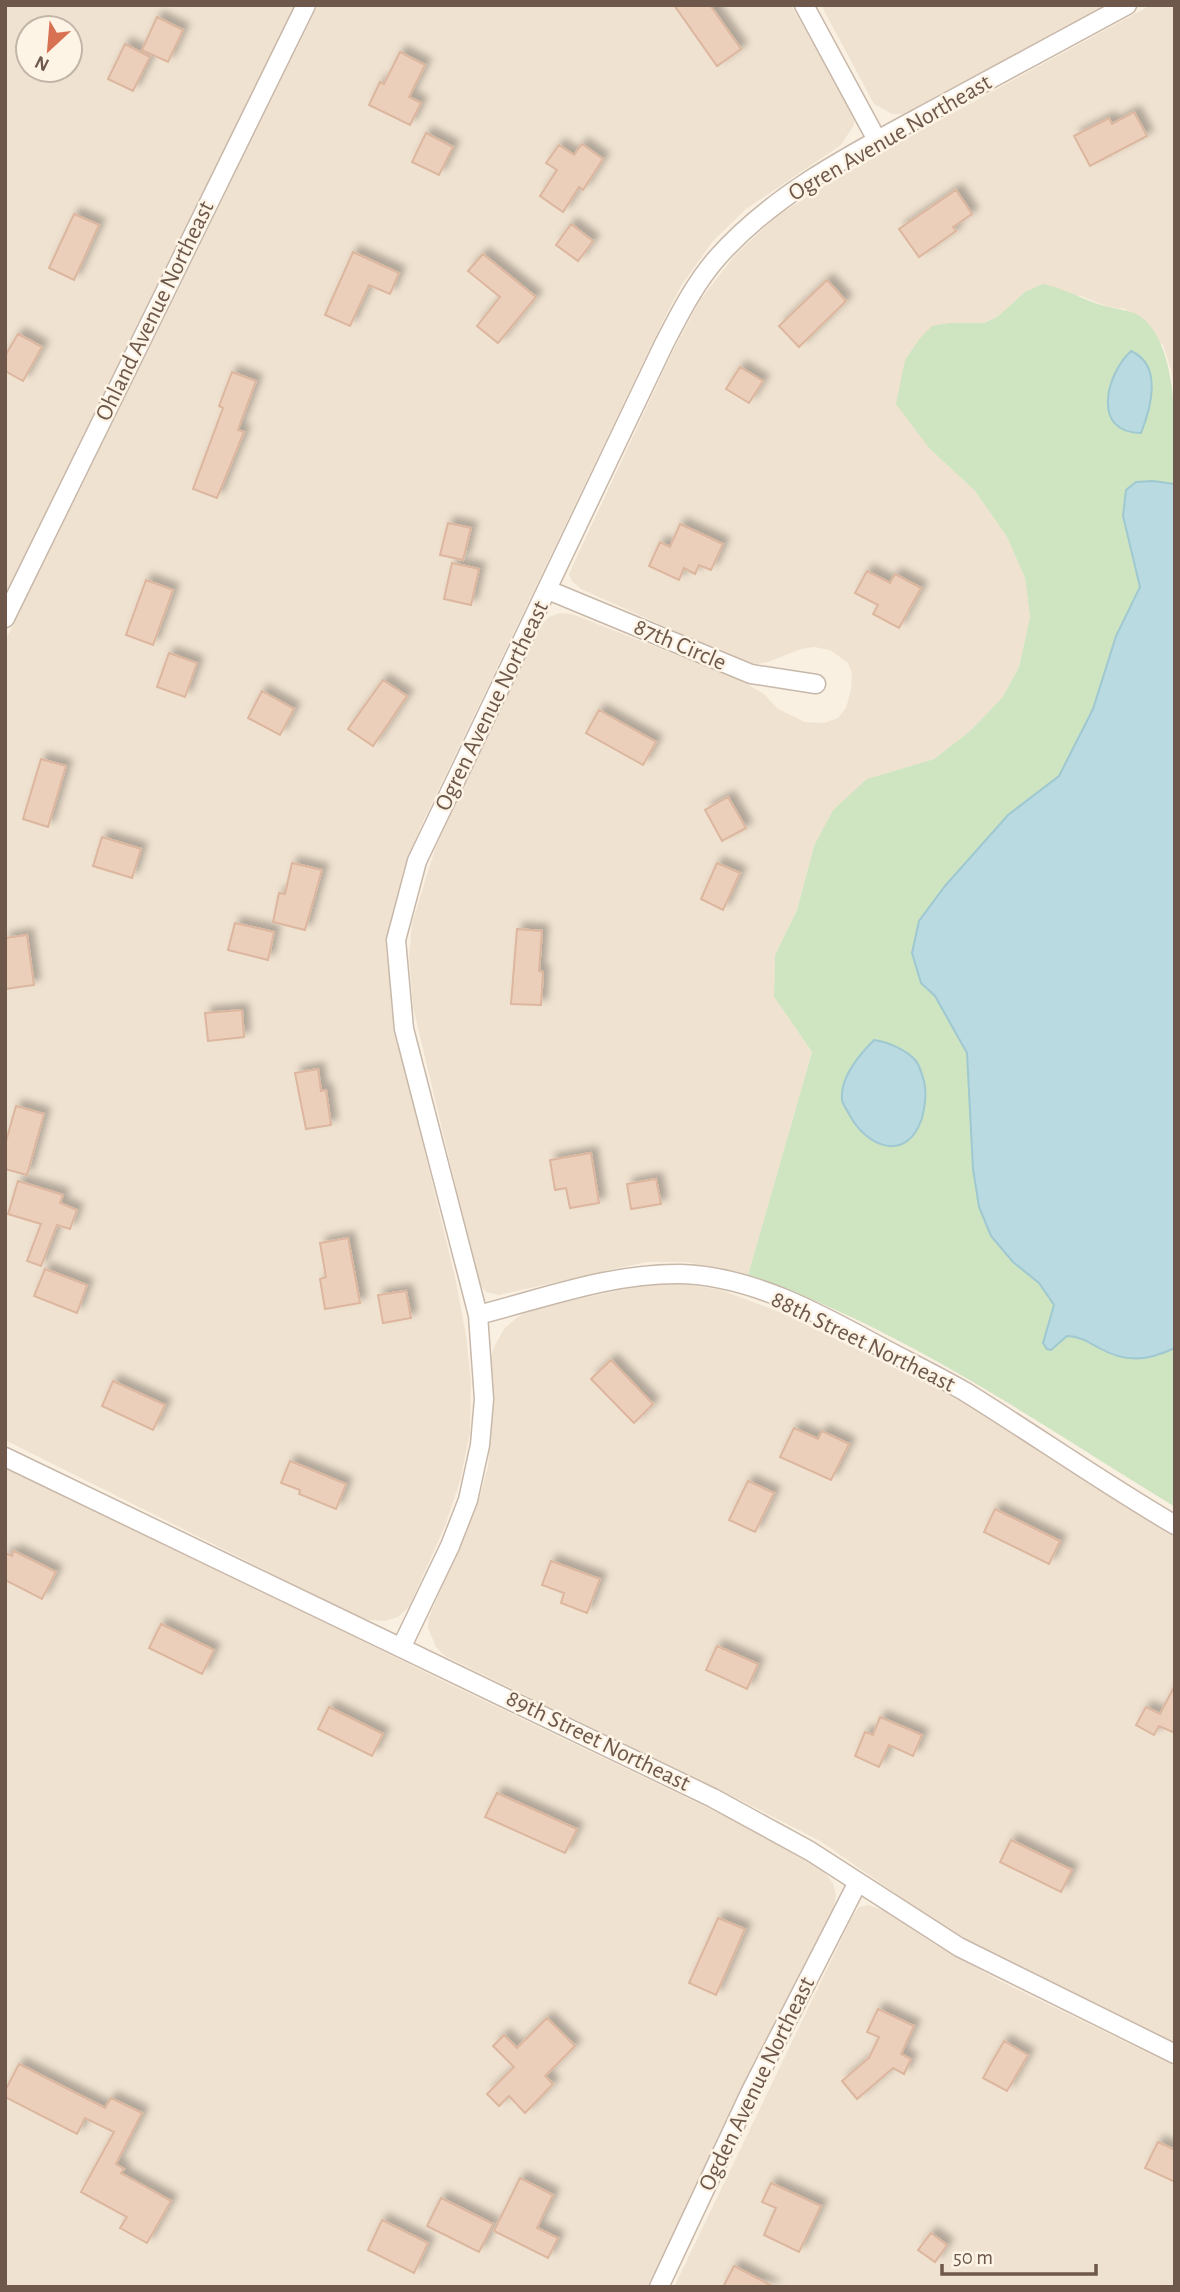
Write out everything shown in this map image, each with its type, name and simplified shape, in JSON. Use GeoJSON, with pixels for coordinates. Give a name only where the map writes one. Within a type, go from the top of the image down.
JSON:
{"type":"FeatureCollection","features":[{"type":"Feature","properties":{"kind":"street","name":"Ohland Avenue Northeast"},"geometry":{"type":"LineString","coordinates":[[5,618],[306,5]]}},
{"type":"Feature","properties":{"kind":"street"},"geometry":{"type":"LineString","coordinates":[[804,5],[877,140]]}},
{"type":"Feature","properties":{"kind":"street","name":"Ogren Avenue Northeast"},"geometry":{"type":"LineString","coordinates":[[402,1647],[450,1546],[468,1500],[480,1445],[484,1399],[478,1315],[404,1029],[396,940],[417,861],[664,344],[696,287],[717,259],[785,197],[877,140],[1128,5]]}},
{"type":"Feature","properties":{"kind":"street","name":"87th Circle"},"geometry":{"type":"LineString","coordinates":[[548,590],[751,674],[816,684]]}},
{"type":"Feature","properties":{"kind":"street","name":"88th Street Northeast"},"geometry":{"type":"LineString","coordinates":[[478,1315],[596,1283],[644,1275],[684,1275],[728,1280],[820,1315],[949,1384],[1175,1525]]}},
{"type":"Feature","properties":{"kind":"street","name":"89th Street Northeast"},"geometry":{"type":"LineString","coordinates":[[5,1457],[713,1798],[810,1851],[959,1947],[1175,2054]]}},
{"type":"Feature","properties":{"kind":"street","name":"Ogden Avenue Northeast"},"geometry":{"type":"LineString","coordinates":[[659,2287],[751,2091],[858,1882]]}},
{"type":"Feature","properties":{"kind":"shaded area"},"geometry":{"type":"Polygon","coordinates":[[[5,5],[295,5],[5,595],[5,5]]]}},
{"type":"Feature","properties":{"kind":"shaded area"},"geometry":{"type":"Polygon","coordinates":[[[318,5],[791,5],[854,114],[854,125],[841,145],[746,209],[713,241],[681,286],[422,824],[403,871],[386,951],[401,1054],[455,1277],[466,1335],[471,1382],[470,1432],[460,1481],[445,1526],[409,1607],[398,1617],[384,1621],[368,1620],[351,1613],[5,1440],[5,641],[318,5]]]}},
{"type":"Feature","properties":{"kind":"shaded area"},"geometry":{"type":"Polygon","coordinates":[[[821,5],[1109,5],[905,114],[892,114],[874,104],[821,5]]]}},
{"type":"Feature","properties":{"kind":"shaded area"},"geometry":{"type":"Polygon","coordinates":[[[1151,5],[1175,5],[1175,395],[1163,345],[1125,309],[1108,307],[1081,296],[1025,292],[997,317],[984,323],[949,323],[929,448],[975,491],[1007,537],[1025,578],[1030,617],[1019,667],[1002,698],[970,731],[934,759],[867,779],[814,846],[797,910],[775,955],[774,997],[812,1052],[748,1275],[687,1262],[646,1262],[499,1295],[486,1292],[479,1284],[413,1007],[409,956],[412,923],[435,849],[476,757],[543,623],[549,617],[560,613],[572,614],[740,680],[764,694],[778,709],[805,722],[824,723],[838,718],[846,708],[851,690],[852,673],[848,663],[830,650],[814,647],[801,649],[756,664],[735,658],[581,589],[572,581],[569,575],[572,567],[672,353],[700,300],[736,254],[778,215],[918,132],[1151,5]]]}},
{"type":"Feature","properties":{"kind":"shaded area"},"geometry":{"type":"Polygon","coordinates":[[[676,1283],[721,1290],[782,1313],[958,1399],[1175,1536],[1175,2044],[971,1942],[820,1841],[445,1656],[436,1647],[428,1628],[429,1617],[478,1503],[488,1466],[493,1411],[490,1361],[504,1329],[532,1308],[647,1285],[676,1283]]]}},
{"type":"Feature","properties":{"kind":"shaded area"},"geometry":{"type":"Polygon","coordinates":[[[5,1464],[443,1681],[754,1830],[824,1872],[833,1883],[836,1895],[834,1906],[647,2287],[5,2287],[5,1464]]]}},
{"type":"Feature","properties":{"kind":"shaded area"},"geometry":{"type":"Polygon","coordinates":[[[868,1905],[885,1911],[934,1944],[998,1980],[1175,2066],[1175,2287],[674,2287],[851,1919],[859,1907],[868,1905]]]}},
{"type":"Feature","properties":{"kind":"green space"},"geometry":{"type":"Polygon","coordinates":[[[1043,284],[1098,304],[1133,313],[1144,319],[1156,334],[1170,373],[1173,396],[1175,484],[1153,481],[1123,516],[1140,587],[1116,636],[1093,709],[1059,776],[1008,815],[945,886],[919,921],[921,983],[935,996],[967,1053],[973,1169],[979,1207],[1054,1305],[1043,1343],[1051,1350],[1067,1336],[1077,1336],[1105,1352],[1158,1356],[1175,1348],[1175,1507],[968,1379],[914,1349],[804,1296],[748,1275],[812,1052],[774,997],[775,955],[797,910],[814,846],[833,810],[867,779],[934,759],[970,731],[1002,698],[1019,667],[1030,617],[1025,578],[1007,537],[975,491],[929,448],[896,404],[905,360],[932,326],[984,323],[997,317],[1025,292],[1043,284]]]}},
{"type":"Feature","properties":{"kind":"water"},"geometry":{"type":"Polygon","coordinates":[[[1131,351],[1141,358],[1151,377],[1151,400],[1141,433],[1125,430],[1115,423],[1109,413],[1110,387],[1122,361],[1131,351]]]}},
{"type":"Feature","properties":{"kind":"water"},"geometry":{"type":"Polygon","coordinates":[[[1136,482],[1175,484],[1175,1348],[1146,1358],[1128,1358],[1109,1353],[1071,1336],[1067,1336],[1051,1350],[1043,1343],[1054,1305],[1039,1283],[1013,1262],[991,1236],[979,1207],[973,1169],[967,1053],[935,996],[921,983],[912,953],[919,921],[945,886],[1008,815],[1059,776],[1093,709],[1116,636],[1140,587],[1123,516],[1126,490],[1136,482]]]}},
{"type":"Feature","properties":{"kind":"water"},"geometry":{"type":"Polygon","coordinates":[[[874,1040],[908,1053],[919,1065],[924,1081],[922,1118],[907,1141],[897,1146],[886,1146],[865,1135],[856,1126],[842,1101],[844,1082],[848,1074],[874,1040]]]}},
{"type":"Feature","properties":{"kind":"building"},"geometry":{"type":"Polygon","coordinates":[[[674,5],[710,5],[741,49],[717,66],[674,5]]]}},
{"type":"Feature","properties":{"kind":"building"},"geometry":{"type":"Polygon","coordinates":[[[157,17],[183,30],[168,62],[142,50],[157,17]]]}},
{"type":"Feature","properties":{"kind":"building"},"geometry":{"type":"Polygon","coordinates":[[[125,44],[150,57],[133,91],[108,79],[125,44]]]}},
{"type":"Feature","properties":{"kind":"building"},"geometry":{"type":"Polygon","coordinates":[[[400,52],[425,65],[409,97],[421,103],[410,125],[369,105],[380,82],[384,84],[400,52]]]}},
{"type":"Feature","properties":{"kind":"building"},"geometry":{"type":"Polygon","coordinates":[[[1134,112],[1147,136],[1090,166],[1074,136],[1109,118],[1112,124],[1134,112]]]}},
{"type":"Feature","properties":{"kind":"building"},"geometry":{"type":"Polygon","coordinates":[[[426,133],[453,147],[439,175],[412,162],[426,133]]]}},
{"type":"Feature","properties":{"kind":"building"},"geometry":{"type":"Polygon","coordinates":[[[582,144],[603,159],[583,190],[579,187],[563,212],[540,196],[557,170],[546,163],[559,145],[574,155],[582,144]]]}},
{"type":"Feature","properties":{"kind":"building"},"geometry":{"type":"Polygon","coordinates":[[[956,190],[972,214],[953,227],[956,231],[919,257],[899,229],[956,190]]]}},
{"type":"Feature","properties":{"kind":"building"},"geometry":{"type":"Polygon","coordinates":[[[74,214],[99,225],[74,280],[49,268],[74,214]]]}},
{"type":"Feature","properties":{"kind":"building"},"geometry":{"type":"Polygon","coordinates":[[[571,224],[593,241],[578,261],[556,245],[571,224]]]}},
{"type":"Feature","properties":{"kind":"building"},"geometry":{"type":"Polygon","coordinates":[[[353,252],[399,273],[390,294],[369,285],[350,326],[325,315],[353,252]]]}},
{"type":"Feature","properties":{"kind":"building"},"geometry":{"type":"Polygon","coordinates":[[[483,254],[536,297],[498,343],[477,326],[500,297],[468,271],[483,254]]]}},
{"type":"Feature","properties":{"kind":"building"},"geometry":{"type":"Polygon","coordinates":[[[827,280],[846,301],[799,347],[779,326],[827,280]]]}},
{"type":"Feature","properties":{"kind":"building"},"geometry":{"type":"Polygon","coordinates":[[[18,334],[42,347],[23,381],[5,371],[5,356],[18,334]]]}},
{"type":"Feature","properties":{"kind":"building"},"geometry":{"type":"Polygon","coordinates":[[[740,367],[763,381],[749,403],[726,389],[740,367]]]}},
{"type":"Feature","properties":{"kind":"building"},"geometry":{"type":"Polygon","coordinates":[[[232,372],[256,381],[238,430],[244,432],[217,498],[193,489],[223,408],[219,406],[232,372]]]}},
{"type":"Feature","properties":{"kind":"building"},"geometry":{"type":"Polygon","coordinates":[[[448,523],[471,528],[463,560],[440,555],[448,523]]]}},
{"type":"Feature","properties":{"kind":"building"},"geometry":{"type":"Polygon","coordinates":[[[680,524],[723,544],[711,570],[699,565],[695,574],[684,568],[679,580],[649,566],[660,542],[670,547],[680,524]]]}},
{"type":"Feature","properties":{"kind":"building"},"geometry":{"type":"Polygon","coordinates":[[[452,563],[479,569],[471,605],[444,599],[452,563]]]}},
{"type":"Feature","properties":{"kind":"building"},"geometry":{"type":"Polygon","coordinates":[[[867,571],[890,583],[895,574],[921,588],[899,628],[873,614],[878,605],[855,593],[867,571]]]}},
{"type":"Feature","properties":{"kind":"building"},"geometry":{"type":"Polygon","coordinates":[[[146,580],[173,590],[153,645],[126,635],[146,580]]]}},
{"type":"Feature","properties":{"kind":"building"},"geometry":{"type":"Polygon","coordinates":[[[169,653],[197,663],[185,697],[157,687],[169,653]]]}},
{"type":"Feature","properties":{"kind":"building"},"geometry":{"type":"Polygon","coordinates":[[[383,680],[407,696],[373,746],[348,729],[383,680]]]}},
{"type":"Feature","properties":{"kind":"building"},"geometry":{"type":"Polygon","coordinates":[[[262,691],[294,709],[280,735],[248,718],[262,691]]]}},
{"type":"Feature","properties":{"kind":"building"},"geometry":{"type":"Polygon","coordinates":[[[599,710],[656,742],[643,765],[586,733],[599,710]]]}},
{"type":"Feature","properties":{"kind":"building"},"geometry":{"type":"Polygon","coordinates":[[[41,759],[66,766],[48,827],[23,819],[41,759]]]}},
{"type":"Feature","properties":{"kind":"building"},"geometry":{"type":"Polygon","coordinates":[[[728,797],[746,828],[722,841],[705,810],[728,797]]]}},
{"type":"Feature","properties":{"kind":"building"},"geometry":{"type":"Polygon","coordinates":[[[102,837],[141,849],[132,878],[93,866],[102,837]]]}},
{"type":"Feature","properties":{"kind":"building"},"geometry":{"type":"Polygon","coordinates":[[[292,863],[322,870],[305,930],[273,922],[279,893],[285,894],[292,863]]]}},
{"type":"Feature","properties":{"kind":"building"},"geometry":{"type":"Polygon","coordinates":[[[717,863],[740,873],[723,910],[701,899],[717,863]]]}},
{"type":"Feature","properties":{"kind":"building"},"geometry":{"type":"Polygon","coordinates":[[[235,923],[274,932],[268,960],[228,950],[235,923]]]}},
{"type":"Feature","properties":{"kind":"building"},"geometry":{"type":"Polygon","coordinates":[[[517,929],[542,931],[539,971],[543,972],[541,1005],[511,1004],[517,929]]]}},
{"type":"Feature","properties":{"kind":"building"},"geometry":{"type":"Polygon","coordinates":[[[27,935],[34,985],[5,989],[5,938],[27,935]]]}},
{"type":"Feature","properties":{"kind":"building"},"geometry":{"type":"Polygon","coordinates":[[[242,1010],[244,1037],[208,1041],[205,1013],[242,1010]]]}},
{"type":"Feature","properties":{"kind":"building"},"geometry":{"type":"Polygon","coordinates":[[[318,1069],[321,1091],[326,1090],[331,1125],[306,1129],[295,1073],[318,1069]]]}},
{"type":"Feature","properties":{"kind":"building"},"geometry":{"type":"Polygon","coordinates":[[[16,1106],[44,1114],[27,1175],[5,1169],[5,1145],[16,1106]]]}},
{"type":"Feature","properties":{"kind":"building"},"geometry":{"type":"Polygon","coordinates":[[[591,1153],[599,1203],[570,1208],[566,1188],[555,1190],[550,1160],[591,1153]]]}},
{"type":"Feature","properties":{"kind":"building"},"geometry":{"type":"Polygon","coordinates":[[[656,1179],[661,1204],[631,1209],[627,1184],[656,1179]]]}},
{"type":"Feature","properties":{"kind":"building"},"geometry":{"type":"Polygon","coordinates":[[[18,1181],[63,1195],[60,1203],[77,1210],[70,1229],[57,1225],[41,1266],[27,1261],[41,1224],[8,1214],[18,1181]]]}},
{"type":"Feature","properties":{"kind":"building"},"geometry":{"type":"Polygon","coordinates":[[[348,1238],[360,1303],[325,1309],[320,1279],[326,1277],[320,1243],[348,1238]]]}},
{"type":"Feature","properties":{"kind":"building"},"geometry":{"type":"Polygon","coordinates":[[[45,1269],[87,1285],[77,1313],[34,1296],[45,1269]]]}},
{"type":"Feature","properties":{"kind":"building"},"geometry":{"type":"Polygon","coordinates":[[[406,1291],[411,1318],[383,1323],[378,1295],[406,1291]]]}},
{"type":"Feature","properties":{"kind":"building"},"geometry":{"type":"Polygon","coordinates":[[[611,1360],[653,1404],[634,1423],[591,1379],[611,1360]]]}},
{"type":"Feature","properties":{"kind":"building"},"geometry":{"type":"Polygon","coordinates":[[[113,1381],[165,1405],[153,1430],[102,1406],[113,1381]]]}},
{"type":"Feature","properties":{"kind":"building"},"geometry":{"type":"Polygon","coordinates":[[[794,1428],[818,1439],[822,1431],[849,1444],[831,1480],[780,1457],[794,1428]]]}},
{"type":"Feature","properties":{"kind":"building"},"geometry":{"type":"Polygon","coordinates":[[[290,1461],[346,1484],[336,1509],[299,1494],[300,1490],[281,1483],[290,1461]]]}},
{"type":"Feature","properties":{"kind":"building"},"geometry":{"type":"Polygon","coordinates":[[[748,1481],[774,1493],[755,1532],[729,1520],[748,1481]]]}},
{"type":"Feature","properties":{"kind":"building"},"geometry":{"type":"Polygon","coordinates":[[[995,1509],[1060,1541],[1049,1564],[984,1532],[995,1509]]]}},
{"type":"Feature","properties":{"kind":"building"},"geometry":{"type":"Polygon","coordinates":[[[14,1551],[56,1572],[42,1599],[5,1580],[5,1553],[12,1556],[14,1551]]]}},
{"type":"Feature","properties":{"kind":"building"},"geometry":{"type":"Polygon","coordinates":[[[551,1561],[600,1579],[587,1613],[561,1603],[564,1593],[542,1585],[551,1561]]]}},
{"type":"Feature","properties":{"kind":"building"},"geometry":{"type":"Polygon","coordinates":[[[161,1624],[214,1650],[202,1674],[149,1648],[161,1624]]]}},
{"type":"Feature","properties":{"kind":"building"},"geometry":{"type":"Polygon","coordinates":[[[717,1646],[758,1664],[747,1689],[706,1670],[717,1646]]]}},
{"type":"Feature","properties":{"kind":"building"},"geometry":{"type":"Polygon","coordinates":[[[1175,1685],[1175,1733],[1159,1726],[1154,1735],[1136,1725],[1146,1707],[1160,1714],[1175,1685]]]}},
{"type":"Feature","properties":{"kind":"building"},"geometry":{"type":"Polygon","coordinates":[[[329,1707],[383,1734],[372,1756],[318,1729],[329,1707]]]}},
{"type":"Feature","properties":{"kind":"building"},"geometry":{"type":"Polygon","coordinates":[[[880,1717],[922,1735],[913,1756],[889,1745],[879,1767],[855,1756],[865,1732],[873,1735],[880,1717]]]}},
{"type":"Feature","properties":{"kind":"building"},"geometry":{"type":"Polygon","coordinates":[[[497,1793],[577,1829],[565,1853],[485,1817],[497,1793]]]}},
{"type":"Feature","properties":{"kind":"building"},"geometry":{"type":"Polygon","coordinates":[[[1011,1840],[1072,1870],[1061,1892],[1000,1862],[1011,1840]]]}},
{"type":"Feature","properties":{"kind":"building"},"geometry":{"type":"Polygon","coordinates":[[[718,1918],[745,1929],[716,1995],[689,1983],[718,1918]]]}},
{"type":"Feature","properties":{"kind":"building"},"geometry":{"type":"Polygon","coordinates":[[[878,2009],[914,2026],[901,2054],[911,2059],[904,2074],[893,2068],[857,2099],[842,2081],[869,2058],[879,2037],[867,2032],[878,2009]]]}},
{"type":"Feature","properties":{"kind":"building"},"geometry":{"type":"Polygon","coordinates":[[[547,2018],[575,2046],[545,2076],[553,2084],[525,2113],[509,2096],[499,2106],[487,2094],[514,2067],[493,2046],[504,2035],[517,2048],[547,2018]]]}},
{"type":"Feature","properties":{"kind":"building"},"geometry":{"type":"Polygon","coordinates":[[[1004,2041],[1028,2055],[1007,2091],[983,2078],[1004,2041]]]}},
{"type":"Feature","properties":{"kind":"building"},"geometry":{"type":"Polygon","coordinates":[[[19,2064],[105,2108],[111,2098],[142,2113],[116,2164],[124,2169],[121,2173],[171,2201],[147,2243],[120,2228],[127,2217],[81,2192],[114,2132],[85,2118],[77,2134],[5,2097],[5,2091],[19,2064]]]}},
{"type":"Feature","properties":{"kind":"building"},"geometry":{"type":"Polygon","coordinates":[[[1158,2142],[1175,2150],[1175,2182],[1145,2168],[1158,2142]]]}},
{"type":"Feature","properties":{"kind":"building"},"geometry":{"type":"Polygon","coordinates":[[[520,2178],[553,2195],[537,2228],[558,2238],[548,2258],[494,2231],[520,2178]]]}},
{"type":"Feature","properties":{"kind":"building"},"geometry":{"type":"Polygon","coordinates":[[[771,2183],[821,2206],[799,2252],[764,2235],[776,2208],[762,2202],[771,2183]]]}},
{"type":"Feature","properties":{"kind":"building"},"geometry":{"type":"Polygon","coordinates":[[[441,2198],[493,2224],[479,2252],[427,2226],[441,2198]]]}},
{"type":"Feature","properties":{"kind":"building"},"geometry":{"type":"Polygon","coordinates":[[[382,2220],[428,2243],[414,2273],[368,2250],[382,2220]]]}},
{"type":"Feature","properties":{"kind":"building"},"geometry":{"type":"Polygon","coordinates":[[[931,2233],[947,2245],[935,2262],[918,2250],[931,2233]]]}},
{"type":"Feature","properties":{"kind":"building"},"geometry":{"type":"Polygon","coordinates":[[[734,2266],[774,2287],[723,2287],[734,2266]]]}}]}
